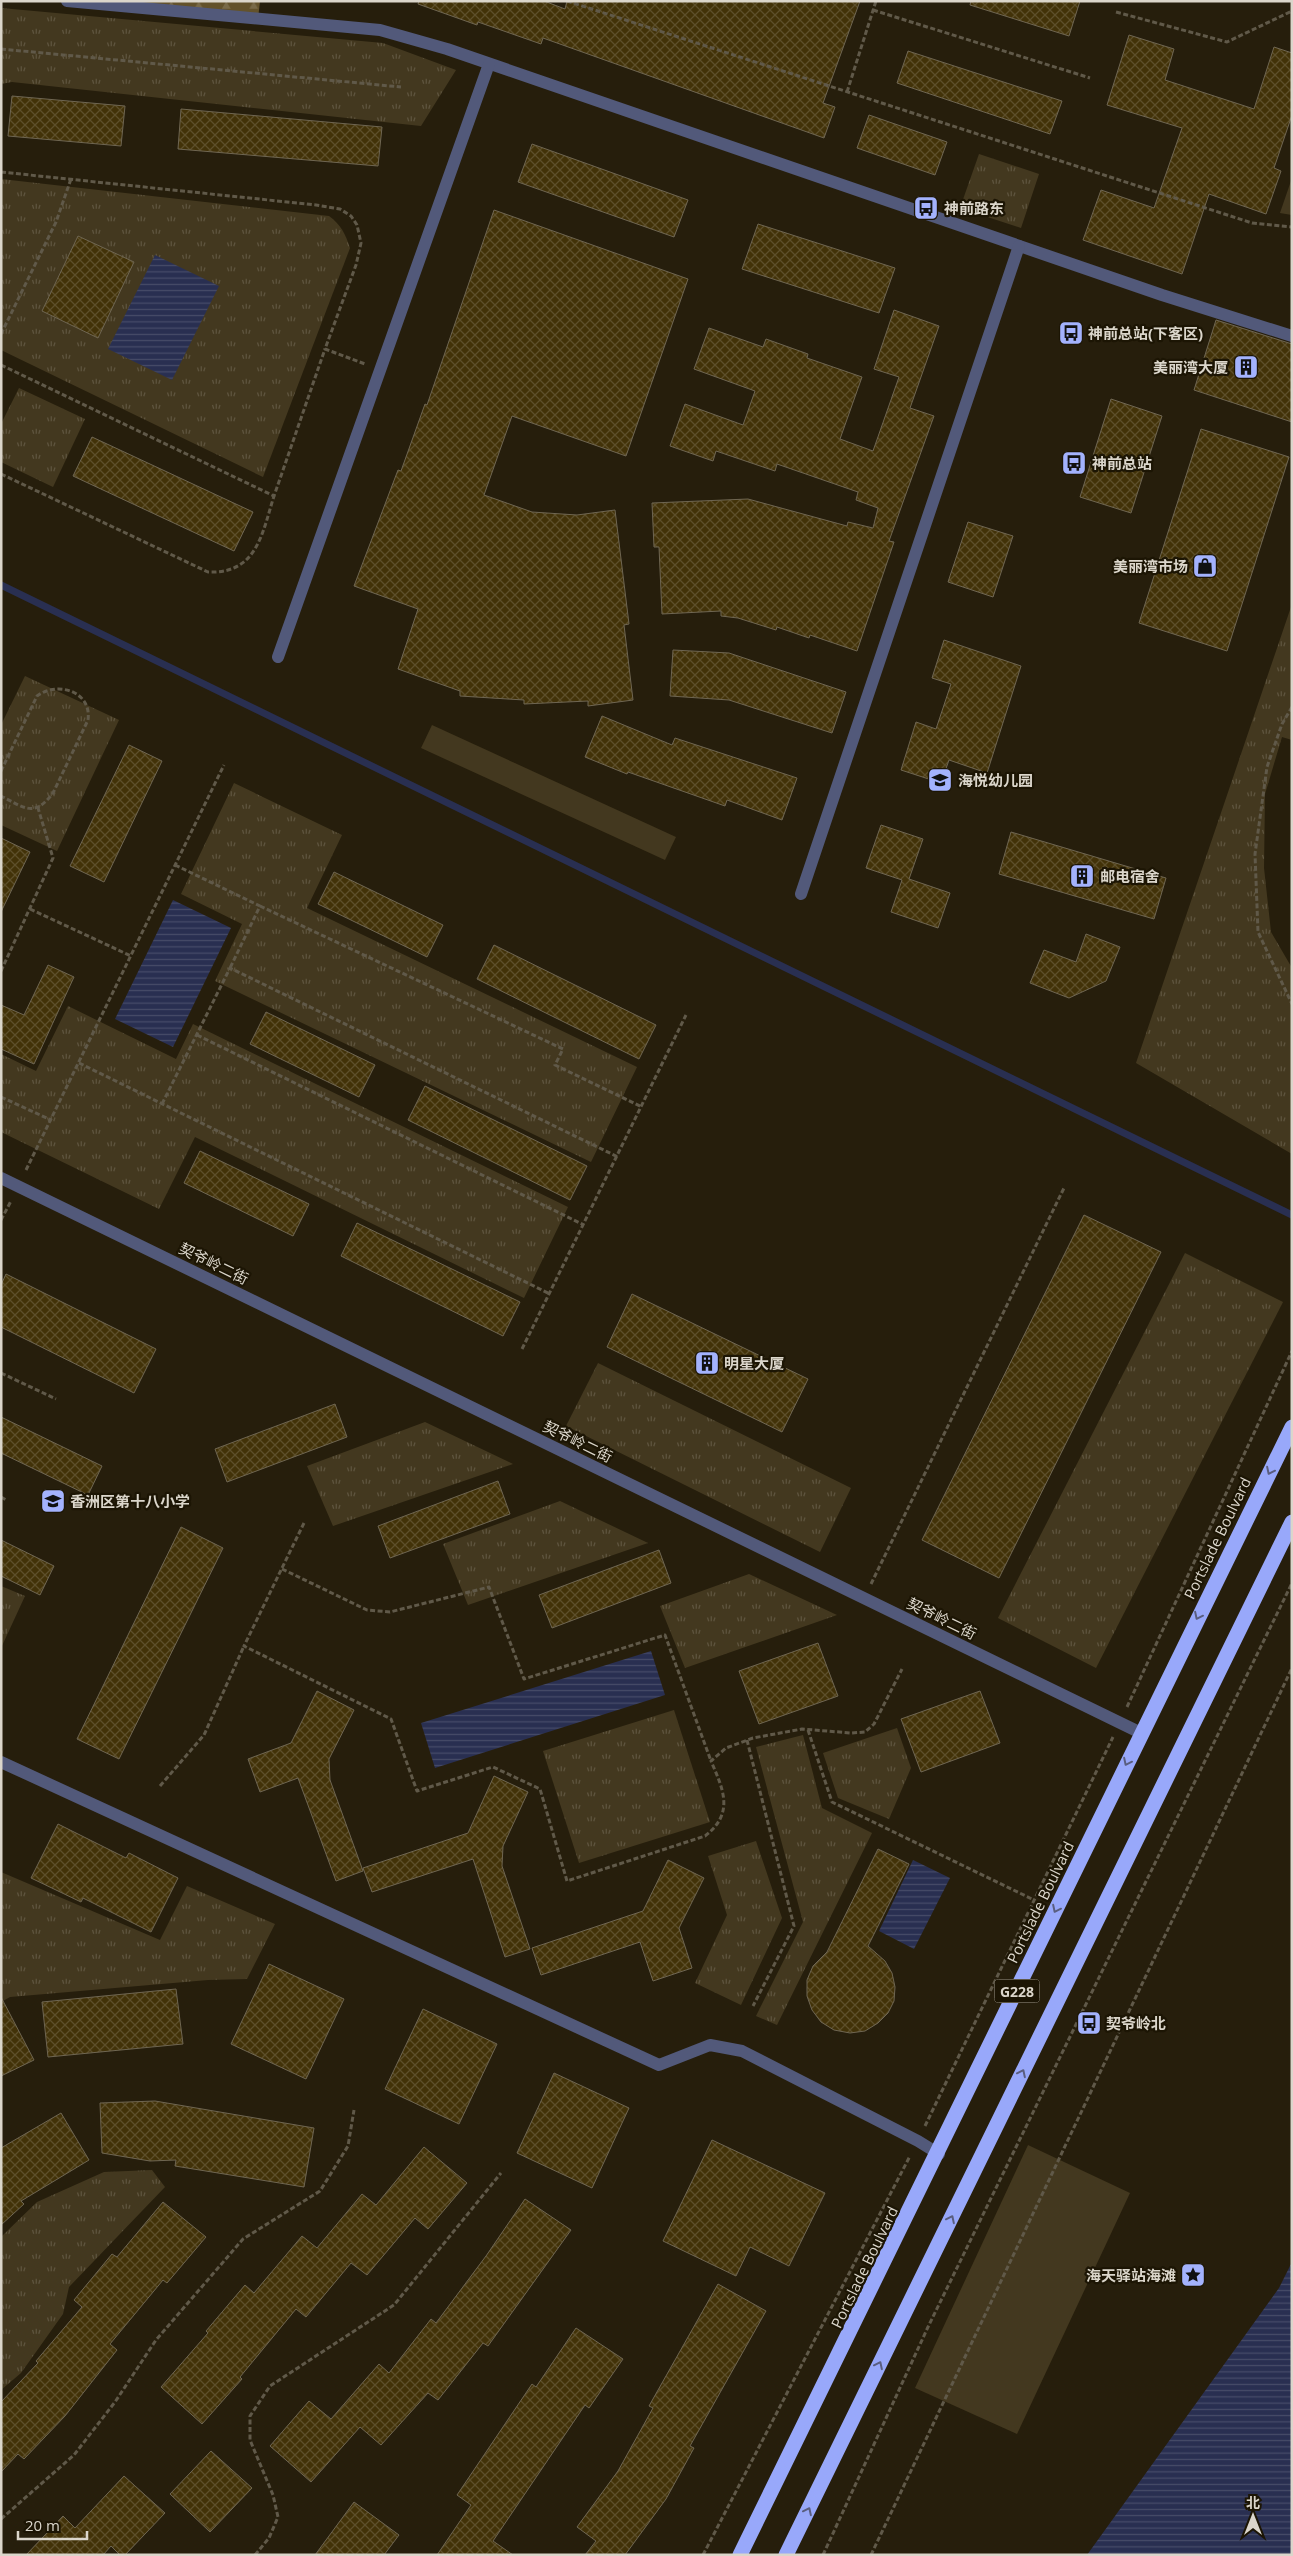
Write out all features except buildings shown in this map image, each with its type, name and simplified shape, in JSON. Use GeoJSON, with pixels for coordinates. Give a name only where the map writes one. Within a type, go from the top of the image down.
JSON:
{"type":"FeatureCollection","features":[{"type":"Feature","properties":{"kind":"highway","name":"Portslade Boulvard"},"geometry":{"type":"LineString","coordinates":[[740,2555],[938,2154],[1141,1733],[1292,1427]]}},
{"type":"Feature","properties":{"kind":"highway","name":"G228"},"geometry":{"type":"LineString","coordinates":[[786,2555],[1292,1522]]}},
{"type":"Feature","properties":{"kind":"street"},"geometry":{"type":"LineString","coordinates":[[66,1],[380,30],[489,64],[1019,246],[1292,336]]}},
{"type":"Feature","properties":{"kind":"street"},"geometry":{"type":"LineString","coordinates":[[278,657],[489,64]]}},
{"type":"Feature","properties":{"kind":"street"},"geometry":{"type":"LineString","coordinates":[[801,894],[1019,246]]}},
{"type":"Feature","properties":{"kind":"street","name":"契爷岭二街"},"geometry":{"type":"LineString","coordinates":[[1,1178],[1119,1724],[1141,1733]]}},
{"type":"Feature","properties":{"kind":"street"},"geometry":{"type":"LineString","coordinates":[[1,1762],[659,2065],[710,2045],[742,2051],[918,2141],[938,2154]]}},
{"type":"Feature","properties":{"kind":"path"},"geometry":{"type":"LineString","coordinates":[[567,1],[1252,224],[1292,227]]}},
{"type":"Feature","properties":{"kind":"path"},"geometry":{"type":"LineString","coordinates":[[847,92],[876,1]]}},
{"type":"Feature","properties":{"kind":"path"},"geometry":{"type":"LineString","coordinates":[[874,10],[1090,78]]}},
{"type":"Feature","properties":{"kind":"path"},"geometry":{"type":"LineString","coordinates":[[1116,12],[1227,42],[1292,11]]}},
{"type":"Feature","properties":{"kind":"path"},"geometry":{"type":"LineString","coordinates":[[1,49],[401,88]]}},
{"type":"Feature","properties":{"kind":"path"},"geometry":{"type":"LineString","coordinates":[[1,172],[340,209],[351,216],[358,225],[361,243],[356,265],[254,554],[240,566],[225,573],[208,572],[1,474]]}},
{"type":"Feature","properties":{"kind":"path"},"geometry":{"type":"LineString","coordinates":[[1,334],[56,222],[71,179]]}},
{"type":"Feature","properties":{"kind":"path"},"geometry":{"type":"LineString","coordinates":[[325,349],[380,370]]}},
{"type":"Feature","properties":{"kind":"path"},"geometry":{"type":"LineString","coordinates":[[1,365],[274,496]]}},
{"type":"Feature","properties":{"kind":"path"},"geometry":{"type":"LineString","coordinates":[[1,771],[37,696],[43,691],[60,688],[76,693],[84,699],[89,711],[88,720],[53,794],[38,808],[28,810],[1,796]]}},
{"type":"Feature","properties":{"kind":"path"},"geometry":{"type":"LineString","coordinates":[[1292,707],[1282,724],[1267,767],[1254,854],[1258,932],[1292,1004]]}},
{"type":"Feature","properties":{"kind":"path"},"geometry":{"type":"LineString","coordinates":[[18,1186],[224,765]]}},
{"type":"Feature","properties":{"kind":"path"},"geometry":{"type":"LineString","coordinates":[[1,971],[54,858],[38,808]]}},
{"type":"Feature","properties":{"kind":"path"},"geometry":{"type":"LineString","coordinates":[[175,864],[563,1049],[555,1066],[642,1107]]}},
{"type":"Feature","properties":{"kind":"path"},"geometry":{"type":"LineString","coordinates":[[162,1104],[260,906]]}},
{"type":"Feature","properties":{"kind":"path"},"geometry":{"type":"LineString","coordinates":[[30,910],[131,956]]}},
{"type":"Feature","properties":{"kind":"path"},"geometry":{"type":"LineString","coordinates":[[230,968],[618,1157]]}},
{"type":"Feature","properties":{"kind":"path"},"geometry":{"type":"LineString","coordinates":[[522,1349],[618,1157],[686,1015]]}},
{"type":"Feature","properties":{"kind":"path"},"geometry":{"type":"LineString","coordinates":[[196,1035],[584,1225]]}},
{"type":"Feature","properties":{"kind":"path"},"geometry":{"type":"LineString","coordinates":[[79,1063],[550,1294]]}},
{"type":"Feature","properties":{"kind":"path"},"geometry":{"type":"LineString","coordinates":[[1,1097],[51,1120]]}},
{"type":"Feature","properties":{"kind":"path"},"geometry":{"type":"LineString","coordinates":[[864,1598],[1064,1188]]}},
{"type":"Feature","properties":{"kind":"path"},"geometry":{"type":"LineString","coordinates":[[703,2555],[918,2141],[1119,1724],[1292,1351]]}},
{"type":"Feature","properties":{"kind":"path"},"geometry":{"type":"LineString","coordinates":[[1,1373],[56,1399]]}},
{"type":"Feature","properties":{"kind":"path"},"geometry":{"type":"LineString","coordinates":[[1,1497],[6,1500]]}},
{"type":"Feature","properties":{"kind":"path"},"geometry":{"type":"LineString","coordinates":[[160,1786],[204,1735],[244,1646],[304,1523]]}},
{"type":"Feature","properties":{"kind":"path"},"geometry":{"type":"LineString","coordinates":[[244,1646],[391,1719],[416,1791],[493,1767],[540,1789],[567,1881],[706,1836],[715,1828],[724,1806],[724,1793],[665,1635],[524,1679],[489,1587],[390,1612],[367,1610],[282,1569]]}},
{"type":"Feature","properties":{"kind":"path"},"geometry":{"type":"LineString","coordinates":[[823,2555],[928,2327],[1292,1583]]}},
{"type":"Feature","properties":{"kind":"path"},"geometry":{"type":"LineString","coordinates":[[871,2555],[1292,1668]]}},
{"type":"Feature","properties":{"kind":"path"},"geometry":{"type":"LineString","coordinates":[[711,1760],[726,1748],[747,1740],[802,1729],[865,1732],[874,1724],[902,1669]]}},
{"type":"Feature","properties":{"kind":"path"},"geometry":{"type":"LineString","coordinates":[[808,1730],[832,1802],[1034,1900]]}},
{"type":"Feature","properties":{"kind":"path"},"geometry":{"type":"LineString","coordinates":[[747,1740],[794,1926],[753,2006]]}},
{"type":"Feature","properties":{"kind":"path"},"geometry":{"type":"LineString","coordinates":[[1,2519],[74,2455],[115,2402],[156,2340],[243,2239],[320,2191],[348,2146],[354,2110]]}},
{"type":"Feature","properties":{"kind":"path"},"geometry":{"type":"LineString","coordinates":[[255,2555],[269,2538],[278,2517],[274,2495],[250,2440],[250,2416],[270,2386],[394,2304],[501,2174]]}},
{"type":"Feature","properties":{"kind":"green space"},"geometry":{"type":"Polygon","coordinates":[[[70,1],[260,1],[258,19],[70,1]]]}},
{"type":"Feature","properties":{"kind":"green space"},"geometry":{"type":"Polygon","coordinates":[[[1,8],[383,43],[456,70],[421,126],[12,82],[1,84],[1,8]]]}},
{"type":"Feature","properties":{"kind":"green space"},"geometry":{"type":"Polygon","coordinates":[[[979,154],[1039,174],[1021,228],[960,208],[979,154]]]}},
{"type":"Feature","properties":{"kind":"green space"},"geometry":{"type":"Polygon","coordinates":[[[1292,178],[1292,215],[1280,213],[1292,178]]]}},
{"type":"Feature","properties":{"kind":"green space"},"geometry":{"type":"Polygon","coordinates":[[[1,179],[329,216],[340,226],[350,248],[263,477],[1,350],[1,179]]]}},
{"type":"Feature","properties":{"kind":"green space"},"geometry":{"type":"Polygon","coordinates":[[[19,388],[85,419],[53,487],[1,462],[1,424],[19,388]]]}},
{"type":"Feature","properties":{"kind":"green space"},"geometry":{"type":"Polygon","coordinates":[[[1292,604],[1292,740],[1282,737],[1265,794],[1264,868],[1271,932],[1292,968],[1292,1154],[1136,1063],[1292,604]]]}},
{"type":"Feature","properties":{"kind":"green space"},"geometry":{"type":"Polygon","coordinates":[[[25,676],[119,720],[57,851],[1,825],[1,725],[25,676]]]}},
{"type":"Feature","properties":{"kind":"green space"},"geometry":{"type":"Polygon","coordinates":[[[432,725],[676,837],[665,860],[421,748],[432,725]]]}},
{"type":"Feature","properties":{"kind":"green space"},"geometry":{"type":"Polygon","coordinates":[[[234,783],[342,835],[307,908],[637,1067],[591,1162],[215,981],[242,924],[181,894],[234,783]]]}},
{"type":"Feature","properties":{"kind":"green space"},"geometry":{"type":"Polygon","coordinates":[[[68,1006],[176,1059],[193,1024],[568,1207],[524,1298],[195,1137],[159,1209],[1,1132],[1,1054],[36,1071],[68,1006]]]}},
{"type":"Feature","properties":{"kind":"green space"},"geometry":{"type":"Polygon","coordinates":[[[1185,1253],[1283,1302],[1096,1668],[998,1618],[1185,1253]]]}},
{"type":"Feature","properties":{"kind":"green space"},"geometry":{"type":"Polygon","coordinates":[[[598,1363],[851,1488],[820,1552],[566,1426],[598,1363]]]}},
{"type":"Feature","properties":{"kind":"green space"},"geometry":{"type":"Polygon","coordinates":[[[425,1422],[513,1464],[333,1526],[307,1466],[425,1422]]]}},
{"type":"Feature","properties":{"kind":"green space"},"geometry":{"type":"Polygon","coordinates":[[[560,1501],[648,1543],[468,1605],[443,1544],[560,1501]]]}},
{"type":"Feature","properties":{"kind":"green space"},"geometry":{"type":"Polygon","coordinates":[[[749,1574],[837,1615],[685,1668],[660,1606],[749,1574]]]}},
{"type":"Feature","properties":{"kind":"green space"},"geometry":{"type":"Polygon","coordinates":[[[1,1586],[25,1596],[1,1648],[1,1586]]]}},
{"type":"Feature","properties":{"kind":"green space"},"geometry":{"type":"Polygon","coordinates":[[[674,1710],[710,1822],[579,1863],[543,1751],[674,1710]]]}},
{"type":"Feature","properties":{"kind":"green space"},"geometry":{"type":"Polygon","coordinates":[[[897,1728],[911,1768],[889,1819],[838,1798],[823,1753],[897,1728]]]}},
{"type":"Feature","properties":{"kind":"green space"},"geometry":{"type":"Polygon","coordinates":[[[803,1735],[822,1808],[872,1833],[777,2025],[756,2016],[803,1922],[756,1747],[803,1735]]]}},
{"type":"Feature","properties":{"kind":"green space"},"geometry":{"type":"Polygon","coordinates":[[[756,1841],[782,1918],[741,2005],[695,1983],[727,1915],[708,1856],[756,1841]]]}},
{"type":"Feature","properties":{"kind":"green space"},"geometry":{"type":"Polygon","coordinates":[[[1,1872],[160,1940],[187,1886],[275,1924],[247,1979],[208,1980],[10,1997],[1,2002],[1,1872]]]}},
{"type":"Feature","properties":{"kind":"green space"},"geometry":{"type":"Polygon","coordinates":[[[1028,2145],[1130,2193],[1017,2434],[915,2388],[1028,2145]]]}},
{"type":"Feature","properties":{"kind":"green space"},"geometry":{"type":"Polygon","coordinates":[[[152,2170],[165,2187],[69,2287],[63,2314],[21,2373],[1,2390],[1,2237],[37,2202],[104,2172],[152,2170]]]}},
{"type":"Feature","properties":{"kind":"water"},"geometry":{"type":"Polygon","coordinates":[[[155,255],[219,286],[172,380],[108,349],[155,255]]]}},
{"type":"Feature","properties":{"kind":"water"},"geometry":{"type":"Polygon","coordinates":[[[173,900],[231,928],[173,1047],[115,1019],[173,900]]]}},
{"type":"Feature","properties":{"kind":"water"},"geometry":{"type":"Polygon","coordinates":[[[651,1651],[665,1695],[435,1768],[421,1723],[651,1651]]]}},
{"type":"Feature","properties":{"kind":"water"},"geometry":{"type":"Polygon","coordinates":[[[913,1860],[950,1878],[914,1949],[879,1931],[913,1860]]]}},
{"type":"Feature","properties":{"kind":"water"},"geometry":{"type":"Polygon","coordinates":[[[1292,2262],[1292,2555],[1087,2555],[1279,2288],[1292,2262]]]}},
{"type":"Feature","properties":{"kind":"waterway"},"geometry":{"type":"LineString","coordinates":[[1,585],[1292,1215]]}},
{"type":"Feature","properties":{"kind":"place","name":"神前路东"},"geometry":{"type":"Point","coordinates":[926,208]}},
{"type":"Feature","properties":{"kind":"place","name":"神前总站(下客区)"},"geometry":{"type":"Point","coordinates":[1071,333]}},
{"type":"Feature","properties":{"kind":"place","name":"美丽湾大厦"},"geometry":{"type":"Point","coordinates":[1246,367]}},
{"type":"Feature","properties":{"kind":"place","name":"神前总站"},"geometry":{"type":"Point","coordinates":[1074,463]}},
{"type":"Feature","properties":{"kind":"place","name":"美丽湾市场"},"geometry":{"type":"Point","coordinates":[1205,566]}},
{"type":"Feature","properties":{"kind":"place","name":"海悦幼儿园"},"geometry":{"type":"Point","coordinates":[940,780]}},
{"type":"Feature","properties":{"kind":"place","name":"邮电宿舍"},"geometry":{"type":"Point","coordinates":[1082,876]}},
{"type":"Feature","properties":{"kind":"place","name":"明星大厦"},"geometry":{"type":"Point","coordinates":[707,1363]}},
{"type":"Feature","properties":{"kind":"place","name":"香洲区第十八小学"},"geometry":{"type":"Point","coordinates":[53,1501]}},
{"type":"Feature","properties":{"kind":"place","name":"契爷岭北"},"geometry":{"type":"Point","coordinates":[1089,2023]}},
{"type":"Feature","properties":{"kind":"place","name":"海天驿站海滩"},"geometry":{"type":"Point","coordinates":[1193,2275]}}]}
